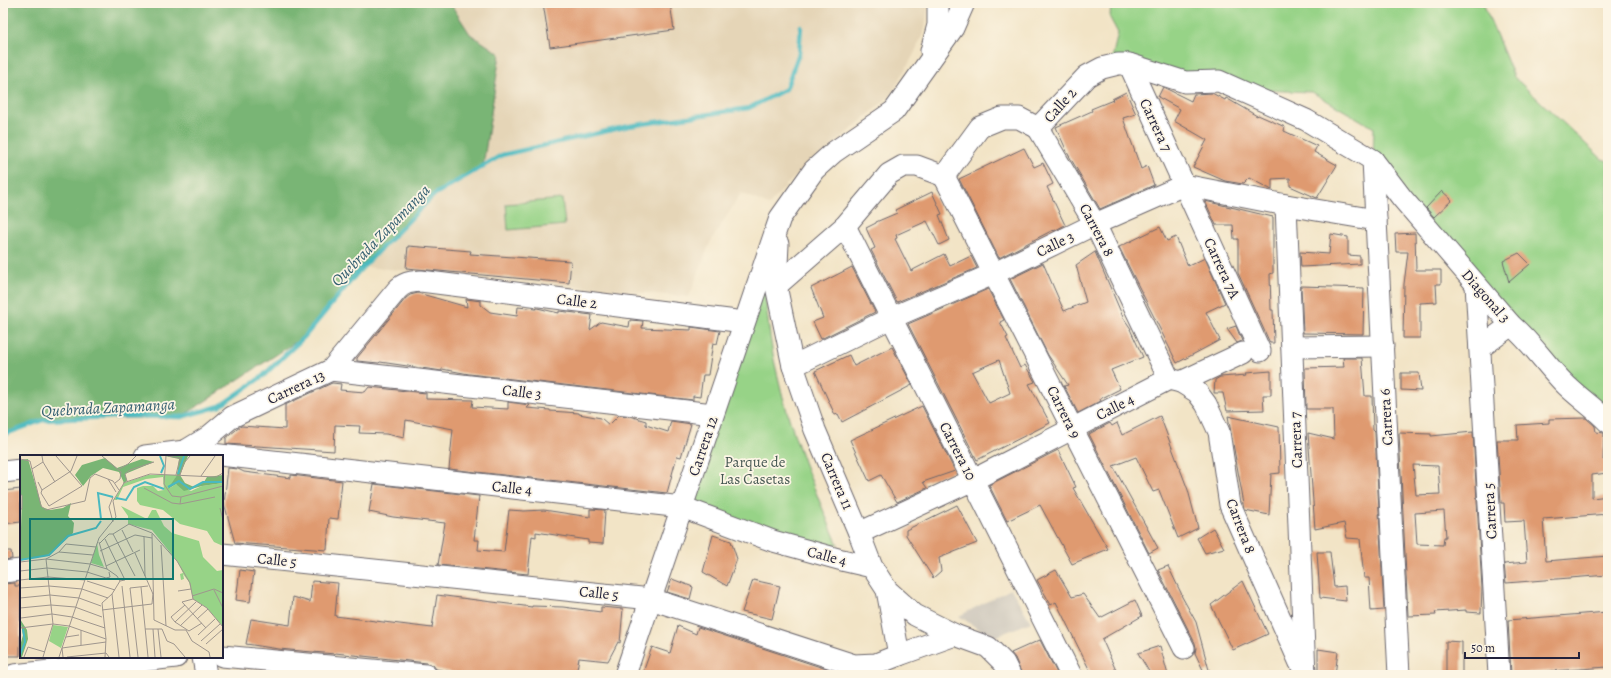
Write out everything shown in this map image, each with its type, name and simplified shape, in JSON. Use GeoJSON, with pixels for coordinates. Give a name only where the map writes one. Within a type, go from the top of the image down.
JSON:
{"type":"FeatureCollection","features":[{"type":"Feature","properties":{"kind":"street"},"geometry":{"type":"LineString","coordinates":[[928,64],[938,25],[938,3]]}},
{"type":"Feature","properties":{"kind":"street","name":"Carrera 12"},"geometry":{"type":"LineString","coordinates":[[625,675],[780,218],[814,170],[834,152],[894,111],[953,28],[964,3]]}},
{"type":"Feature","properties":{"kind":"street","name":"Calle 2"},"geometry":{"type":"LineString","coordinates":[[944,176],[980,127],[1002,118],[1019,118],[1038,128],[1087,76],[1102,68],[1118,64],[1129,64],[1185,82],[1219,82],[1306,120],[1373,160]]}},
{"type":"Feature","properties":{"kind":"street","name":"Carrera 7"},"geometry":{"type":"LineString","coordinates":[[1129,64],[1184,185]]}},
{"type":"Feature","properties":{"kind":"street","name":"Carrera 8"},"geometry":{"type":"LineString","coordinates":[[1038,128],[1095,224],[1175,380],[1197,392],[1206,404],[1220,432],[1230,505],[1305,675]]}},
{"type":"Feature","properties":{"kind":"street","name":"Carrera 6"},"geometry":{"type":"LineString","coordinates":[[1373,160],[1400,675]]}},
{"type":"Feature","properties":{"kind":"street","name":"Diagonal 3"},"geometry":{"type":"LineString","coordinates":[[1373,160],[1402,198],[1476,285],[1512,325],[1525,337],[1562,381],[1600,413],[1608,422]]}},
{"type":"Feature","properties":{"kind":"street"},"geometry":{"type":"LineString","coordinates":[[776,286],[845,226],[889,174],[903,166],[917,166],[944,176]]}},
{"type":"Feature","properties":{"kind":"street","name":"Carrera 9"},"geometry":{"type":"LineString","coordinates":[[944,176],[1184,648]]}},
{"type":"Feature","properties":{"kind":"street"},"geometry":{"type":"LineString","coordinates":[[1184,185],[1286,205],[1376,220]]}},
{"type":"Feature","properties":{"kind":"street","name":"Calle 3"},"geometry":{"type":"LineString","coordinates":[[793,366],[891,318],[993,274],[1095,224],[1184,185]]}},
{"type":"Feature","properties":{"kind":"street","name":"Carrera 7A"},"geometry":{"type":"LineString","coordinates":[[1184,185],[1251,352]]}},
{"type":"Feature","properties":{"kind":"street","name":"Carrera 7"},"geometry":{"type":"LineString","coordinates":[[1286,205],[1305,675]]}},
{"type":"Feature","properties":{"kind":"street","name":"Carrera 11"},"geometry":{"type":"LineString","coordinates":[[780,218],[776,286],[793,366],[815,430],[872,567],[887,590],[915,615],[956,635],[988,647],[1004,663],[1010,675]]}},
{"type":"Feature","properties":{"kind":"street","name":"Carrera 10"},"geometry":{"type":"LineString","coordinates":[[845,226],[1071,675]]}},
{"type":"Feature","properties":{"kind":"street","name":"Calle 2"},"geometry":{"type":"LineString","coordinates":[[410,282],[421,281],[744,322]]}},
{"type":"Feature","properties":{"kind":"street","name":"Carrera 13"},"geometry":{"type":"LineString","coordinates":[[185,454],[232,417],[330,370],[397,290],[402,285],[410,282]]}},
{"type":"Feature","properties":{"kind":"street","name":"Carrera 5"},"geometry":{"type":"LineString","coordinates":[[1476,285],[1499,675]]}},
{"type":"Feature","properties":{"kind":"street"},"geometry":{"type":"LineString","coordinates":[[1480,348],[1512,325]]}},
{"type":"Feature","properties":{"kind":"street"},"geometry":{"type":"LineString","coordinates":[[1292,347],[1383,346]]}},
{"type":"Feature","properties":{"kind":"street","name":"Calle 4"},"geometry":{"type":"LineString","coordinates":[[859,533],[973,480],[1072,428],[1175,380],[1251,352]]}},
{"type":"Feature","properties":{"kind":"street","name":"Calle 3"},"geometry":{"type":"LineString","coordinates":[[330,370],[713,414]]}},
{"type":"Feature","properties":{"kind":"street","name":"Calle 4"},"geometry":{"type":"LineString","coordinates":[[165,455],[185,454]]}},
{"type":"Feature","properties":{"kind":"street","name":"Calle 4"},"geometry":{"type":"LineString","coordinates":[[223,458],[682,507],[773,541],[872,567]]}},
{"type":"Feature","properties":{"kind":"street"},"geometry":{"type":"LineString","coordinates":[[3,472],[20,470]]}},
{"type":"Feature","properties":{"kind":"street","name":"Calle 5"},"geometry":{"type":"LineString","coordinates":[[223,554],[651,599],[854,665],[876,664],[956,635]]}},
{"type":"Feature","properties":{"kind":"street"},"geometry":{"type":"LineString","coordinates":[[3,572],[20,570]]}},
{"type":"Feature","properties":{"kind":"street"},"geometry":{"type":"LineString","coordinates":[[887,590],[899,655]]}},
{"type":"Feature","properties":{"kind":"street"},"geometry":{"type":"LineString","coordinates":[[223,656],[426,675]]}},
{"type":"Feature","properties":{"kind":"street"},"geometry":{"type":"LineString","coordinates":[[14,675],[167,658]]}},
{"type":"Feature","properties":{"kind":"street"},"geometry":{"type":"LineString","coordinates":[[203,658],[206,675]]}},
{"type":"Feature","properties":{"kind":"shaded area"},"geometry":{"type":"Polygon","coordinates":[[[245,3],[927,3],[928,5],[925,29],[914,54],[890,96],[788,183],[769,205],[741,193],[710,243],[689,297],[345,265],[245,3]]]}},
{"type":"Feature","properties":{"kind":"shaded area"},"geometry":{"type":"Polygon","coordinates":[[[1011,589],[1031,622],[992,638],[959,616],[1011,589]]]}},
{"type":"Feature","properties":{"kind":"green space"},"geometry":{"type":"Polygon","coordinates":[[[3,3],[450,3],[470,34],[500,54],[483,166],[435,194],[358,272],[305,336],[181,417],[43,420],[3,435],[3,3]]]}},
{"type":"Feature","properties":{"kind":"green space"},"geometry":{"type":"Polygon","coordinates":[[[1111,3],[1308,3],[1317,8],[1320,3],[1483,3],[1514,77],[1602,159],[1608,161],[1608,428],[1373,160],[1374,128],[1312,92],[1206,88],[1111,63],[1118,33],[1110,18],[1111,3]]]}},
{"type":"Feature","properties":{"kind":"green space"},"geometry":{"type":"Polygon","coordinates":[[[562,199],[565,225],[508,230],[506,204],[562,199]]]}},
{"type":"Feature","properties":{"kind":"green space","name":"Parque de Las Casetas"},"geometry":{"type":"Polygon","coordinates":[[[763,276],[768,324],[774,361],[782,395],[803,460],[838,545],[820,543],[784,535],[695,505],[710,443],[763,276]]]}},
{"type":"Feature","properties":{"kind":"building"},"geometry":{"type":"Polygon","coordinates":[[[543,3],[645,3],[645,5],[670,3],[674,30],[550,47],[543,3]]]}},
{"type":"Feature","properties":{"kind":"building"},"geometry":{"type":"Polygon","coordinates":[[[1163,87],[1191,101],[1194,94],[1212,93],[1225,100],[1226,98],[1257,116],[1258,115],[1285,127],[1284,131],[1317,146],[1314,152],[1337,165],[1317,198],[1290,186],[1290,178],[1272,179],[1272,190],[1249,178],[1243,184],[1225,181],[1193,167],[1207,140],[1174,121],[1180,109],[1158,97],[1163,87]]]}},
{"type":"Feature","properties":{"kind":"building"},"geometry":{"type":"Polygon","coordinates":[[[1126,92],[1136,114],[1123,118],[1141,169],[1147,166],[1154,185],[1100,209],[1068,154],[1056,127],[1092,111],[1091,109],[1113,100],[1112,99],[1126,92]]]}},
{"type":"Feature","properties":{"kind":"building"},"geometry":{"type":"Polygon","coordinates":[[[1024,148],[1034,167],[1043,163],[1053,184],[1047,187],[1065,225],[999,258],[959,179],[1024,148]]]}},
{"type":"Feature","properties":{"kind":"building"},"geometry":{"type":"Polygon","coordinates":[[[1442,191],[1452,200],[1434,217],[1426,208],[1442,191]]]}},
{"type":"Feature","properties":{"kind":"building"},"geometry":{"type":"Polygon","coordinates":[[[932,192],[942,214],[939,215],[949,240],[939,245],[927,221],[896,235],[897,238],[895,239],[911,271],[944,254],[950,266],[971,256],[977,268],[897,302],[871,250],[875,248],[866,228],[897,213],[895,210],[932,192]]]}},
{"type":"Feature","properties":{"kind":"building"},"geometry":{"type":"Polygon","coordinates":[[[1205,201],[1273,217],[1273,273],[1270,274],[1274,343],[1270,343],[1238,273],[1238,239],[1234,239],[1233,225],[1216,225],[1205,201]]]}},
{"type":"Feature","properties":{"kind":"building"},"geometry":{"type":"Polygon","coordinates":[[[1160,227],[1167,241],[1176,237],[1188,266],[1205,258],[1225,303],[1206,312],[1220,340],[1177,363],[1119,247],[1160,227]]]}},
{"type":"Feature","properties":{"kind":"building"},"geometry":{"type":"Polygon","coordinates":[[[1415,233],[1416,270],[1441,270],[1441,284],[1436,284],[1437,302],[1420,303],[1420,338],[1403,338],[1404,284],[1408,252],[1396,252],[1395,234],[1415,233]]]}},
{"type":"Feature","properties":{"kind":"building"},"geometry":{"type":"Polygon","coordinates":[[[1331,234],[1348,237],[1348,255],[1360,256],[1360,264],[1301,267],[1300,252],[1329,254],[1331,234]]]}},
{"type":"Feature","properties":{"kind":"building"},"geometry":{"type":"Polygon","coordinates":[[[408,246],[471,251],[470,254],[571,261],[569,283],[406,268],[408,246]]]}},
{"type":"Feature","properties":{"kind":"building"},"geometry":{"type":"Polygon","coordinates":[[[1095,252],[1123,317],[1131,329],[1143,357],[1111,370],[1120,389],[1100,399],[1101,401],[1078,413],[1064,386],[1068,385],[1048,355],[1010,279],[1043,263],[1064,311],[1086,302],[1076,265],[1095,252]]]}},
{"type":"Feature","properties":{"kind":"building"},"geometry":{"type":"Polygon","coordinates":[[[1519,253],[1530,264],[1509,282],[1503,261],[1519,253]]]}},
{"type":"Feature","properties":{"kind":"building"},"geometry":{"type":"Polygon","coordinates":[[[852,267],[875,312],[821,339],[813,322],[823,318],[811,288],[852,267]]]}},
{"type":"Feature","properties":{"kind":"building"},"geometry":{"type":"Polygon","coordinates":[[[1301,286],[1364,288],[1363,334],[1303,333],[1301,286]]]}},
{"type":"Feature","properties":{"kind":"building"},"geometry":{"type":"Polygon","coordinates":[[[988,289],[1004,320],[1000,322],[1008,337],[1006,338],[1020,368],[1025,365],[1034,380],[1035,382],[1029,384],[1050,423],[977,460],[908,324],[988,289]],[[999,360],[972,372],[989,403],[1010,393],[999,360]]]}},
{"type":"Feature","properties":{"kind":"building"},"geometry":{"type":"Polygon","coordinates":[[[418,293],[467,307],[466,299],[481,301],[481,305],[490,312],[517,316],[518,307],[537,308],[559,313],[559,311],[592,315],[590,330],[601,322],[629,327],[630,320],[643,321],[642,328],[691,330],[691,327],[720,331],[717,344],[713,343],[708,375],[703,375],[700,397],[693,396],[693,400],[469,374],[442,369],[442,371],[380,362],[357,361],[357,358],[406,298],[410,295],[418,293]]]}},
{"type":"Feature","properties":{"kind":"building"},"geometry":{"type":"Polygon","coordinates":[[[1236,326],[1242,341],[1237,343],[1227,329],[1236,326]]]}},
{"type":"Feature","properties":{"kind":"building"},"geometry":{"type":"Polygon","coordinates":[[[892,347],[912,385],[842,422],[838,414],[835,415],[815,371],[849,355],[854,366],[892,347]]]}},
{"type":"Feature","properties":{"kind":"building"},"geometry":{"type":"Polygon","coordinates":[[[1343,358],[1362,358],[1365,396],[1372,396],[1384,610],[1371,611],[1369,578],[1364,578],[1360,539],[1347,538],[1344,523],[1315,529],[1308,433],[1334,439],[1333,409],[1306,409],[1305,368],[1344,367],[1343,358]]]}},
{"type":"Feature","properties":{"kind":"building"},"geometry":{"type":"Polygon","coordinates":[[[1271,371],[1271,395],[1263,395],[1264,410],[1227,411],[1223,393],[1214,393],[1215,380],[1220,377],[1271,371]]]}},
{"type":"Feature","properties":{"kind":"building"},"geometry":{"type":"Polygon","coordinates":[[[1401,373],[1419,373],[1421,391],[1401,390],[1401,373]]]}},
{"type":"Feature","properties":{"kind":"building"},"geometry":{"type":"Polygon","coordinates":[[[332,383],[341,384],[340,390],[365,392],[369,387],[426,393],[426,399],[473,400],[472,407],[508,409],[508,402],[530,405],[527,408],[579,413],[601,418],[609,425],[619,415],[629,416],[646,421],[646,425],[668,432],[671,421],[691,424],[681,457],[677,456],[667,493],[449,469],[453,429],[406,420],[404,438],[386,434],[359,433],[360,426],[335,425],[334,451],[226,444],[226,438],[241,426],[285,429],[285,405],[332,383]]]}},
{"type":"Feature","properties":{"kind":"building"},"geometry":{"type":"Polygon","coordinates":[[[922,406],[955,471],[923,482],[927,488],[897,502],[881,475],[869,481],[850,440],[922,406]]]}},
{"type":"Feature","properties":{"kind":"building"},"geometry":{"type":"Polygon","coordinates":[[[1160,416],[1188,490],[1198,528],[1178,538],[1159,490],[1153,492],[1136,457],[1113,466],[1158,548],[1149,553],[1089,434],[1110,423],[1112,426],[1117,423],[1122,435],[1160,416]]]}},
{"type":"Feature","properties":{"kind":"building"},"geometry":{"type":"Polygon","coordinates":[[[1228,416],[1279,427],[1280,473],[1271,474],[1269,515],[1245,510],[1228,416]]]}},
{"type":"Feature","properties":{"kind":"building"},"geometry":{"type":"Polygon","coordinates":[[[1586,418],[1595,426],[1596,432],[1604,433],[1603,460],[1606,460],[1607,473],[1592,475],[1592,498],[1608,496],[1608,514],[1543,519],[1546,561],[1608,556],[1608,575],[1506,583],[1504,564],[1527,562],[1524,521],[1505,522],[1504,503],[1501,503],[1497,440],[1518,440],[1517,425],[1549,423],[1549,419],[1586,418]]]}},
{"type":"Feature","properties":{"kind":"building"},"geometry":{"type":"Polygon","coordinates":[[[1473,432],[1482,588],[1481,613],[1466,612],[1466,610],[1435,612],[1436,615],[1408,616],[1399,433],[1431,434],[1431,436],[1473,432]],[[1413,465],[1416,495],[1440,494],[1438,466],[1413,465]],[[1444,511],[1415,513],[1417,544],[1443,545],[1444,537],[1446,537],[1444,511]]]}},
{"type":"Feature","properties":{"kind":"building"},"geometry":{"type":"Polygon","coordinates":[[[1058,450],[1076,487],[1073,488],[1108,549],[1072,564],[1040,505],[1007,521],[989,485],[1058,450]]]}},
{"type":"Feature","properties":{"kind":"building"},"geometry":{"type":"Polygon","coordinates":[[[228,468],[238,469],[244,472],[291,478],[291,475],[342,481],[338,519],[329,518],[327,550],[235,543],[224,503],[228,468]]]}},
{"type":"Feature","properties":{"kind":"building"},"geometry":{"type":"Polygon","coordinates":[[[374,484],[479,496],[474,540],[479,540],[478,550],[504,552],[509,510],[544,510],[590,517],[590,509],[605,510],[603,544],[588,543],[588,540],[536,532],[536,537],[532,536],[528,574],[438,565],[445,523],[393,517],[369,512],[374,484]]]}},
{"type":"Feature","properties":{"kind":"building"},"geometry":{"type":"Polygon","coordinates":[[[20,489],[20,522],[3,524],[3,491],[20,489]]]}},
{"type":"Feature","properties":{"kind":"building"},"geometry":{"type":"Polygon","coordinates":[[[957,505],[977,543],[939,558],[941,571],[933,578],[906,535],[906,530],[957,505]]]}},
{"type":"Feature","properties":{"kind":"building"},"geometry":{"type":"Polygon","coordinates":[[[1213,528],[1224,548],[1205,553],[1197,538],[1213,528]]]}},
{"type":"Feature","properties":{"kind":"building"},"geometry":{"type":"Polygon","coordinates":[[[713,535],[731,541],[737,559],[727,586],[703,572],[713,535]]]}},
{"type":"Feature","properties":{"kind":"building"},"geometry":{"type":"Polygon","coordinates":[[[3,551],[11,551],[12,559],[3,560],[3,551]]]}},
{"type":"Feature","properties":{"kind":"building"},"geometry":{"type":"Polygon","coordinates":[[[1317,552],[1330,552],[1334,587],[1345,586],[1346,601],[1320,598],[1317,552]]]}},
{"type":"Feature","properties":{"kind":"building"},"geometry":{"type":"Polygon","coordinates":[[[1168,566],[1181,595],[1196,622],[1209,670],[1204,672],[1195,653],[1195,643],[1158,570],[1168,566]]]}},
{"type":"Feature","properties":{"kind":"building"},"geometry":{"type":"Polygon","coordinates":[[[240,570],[254,572],[250,602],[236,600],[240,570]]]}},
{"type":"Feature","properties":{"kind":"building"},"geometry":{"type":"Polygon","coordinates":[[[1056,570],[1072,597],[1083,594],[1100,618],[1135,600],[1142,616],[1102,639],[1118,675],[1092,675],[1056,602],[1051,605],[1037,580],[1056,570]]]}},
{"type":"Feature","properties":{"kind":"building"},"geometry":{"type":"Polygon","coordinates":[[[672,579],[693,587],[690,599],[667,592],[672,579]]]}},
{"type":"Feature","properties":{"kind":"building"},"geometry":{"type":"Polygon","coordinates":[[[753,580],[780,586],[772,619],[742,612],[753,580]]]}},
{"type":"Feature","properties":{"kind":"building"},"geometry":{"type":"Polygon","coordinates":[[[312,581],[338,583],[335,616],[432,628],[437,595],[532,607],[563,607],[601,612],[601,607],[623,609],[620,643],[618,642],[608,661],[579,658],[576,675],[502,675],[483,673],[483,675],[466,675],[436,669],[433,665],[427,663],[335,653],[279,649],[246,644],[251,619],[290,625],[293,597],[310,602],[312,581]]]}},
{"type":"Feature","properties":{"kind":"building"},"geometry":{"type":"Polygon","coordinates":[[[1243,581],[1268,634],[1233,650],[1211,605],[1243,581]]]}},
{"type":"Feature","properties":{"kind":"building"},"geometry":{"type":"Polygon","coordinates":[[[15,583],[15,586],[20,586],[20,656],[3,656],[3,584],[15,583]]]}},
{"type":"Feature","properties":{"kind":"building"},"geometry":{"type":"Polygon","coordinates":[[[1608,612],[1608,667],[1511,674],[1508,620],[1608,612]]]}},
{"type":"Feature","properties":{"kind":"building"},"geometry":{"type":"Polygon","coordinates":[[[678,626],[696,634],[698,627],[845,675],[642,675],[652,647],[670,653],[678,626]]]}},
{"type":"Feature","properties":{"kind":"building"},"geometry":{"type":"Polygon","coordinates":[[[1040,640],[1058,675],[1022,675],[1015,658],[1011,653],[1040,640]]]}},
{"type":"Feature","properties":{"kind":"building"},"geometry":{"type":"Polygon","coordinates":[[[1446,641],[1462,642],[1462,675],[1446,675],[1446,641]]]}},
{"type":"Feature","properties":{"kind":"building"},"geometry":{"type":"Polygon","coordinates":[[[1160,646],[1168,675],[1151,675],[1138,653],[1160,646]]]}},
{"type":"Feature","properties":{"kind":"building"},"geometry":{"type":"Polygon","coordinates":[[[1318,649],[1338,652],[1335,675],[1318,675],[1318,649]]]}},
{"type":"Feature","properties":{"kind":"waterway","name":"Quebrada Zapamanga"},"geometry":{"type":"LineString","coordinates":[[3,435],[43,420],[135,416],[181,417],[220,406],[263,376],[305,336],[358,272],[435,194],[502,155],[629,126],[749,108],[786,89],[799,53],[801,26]]}}]}
